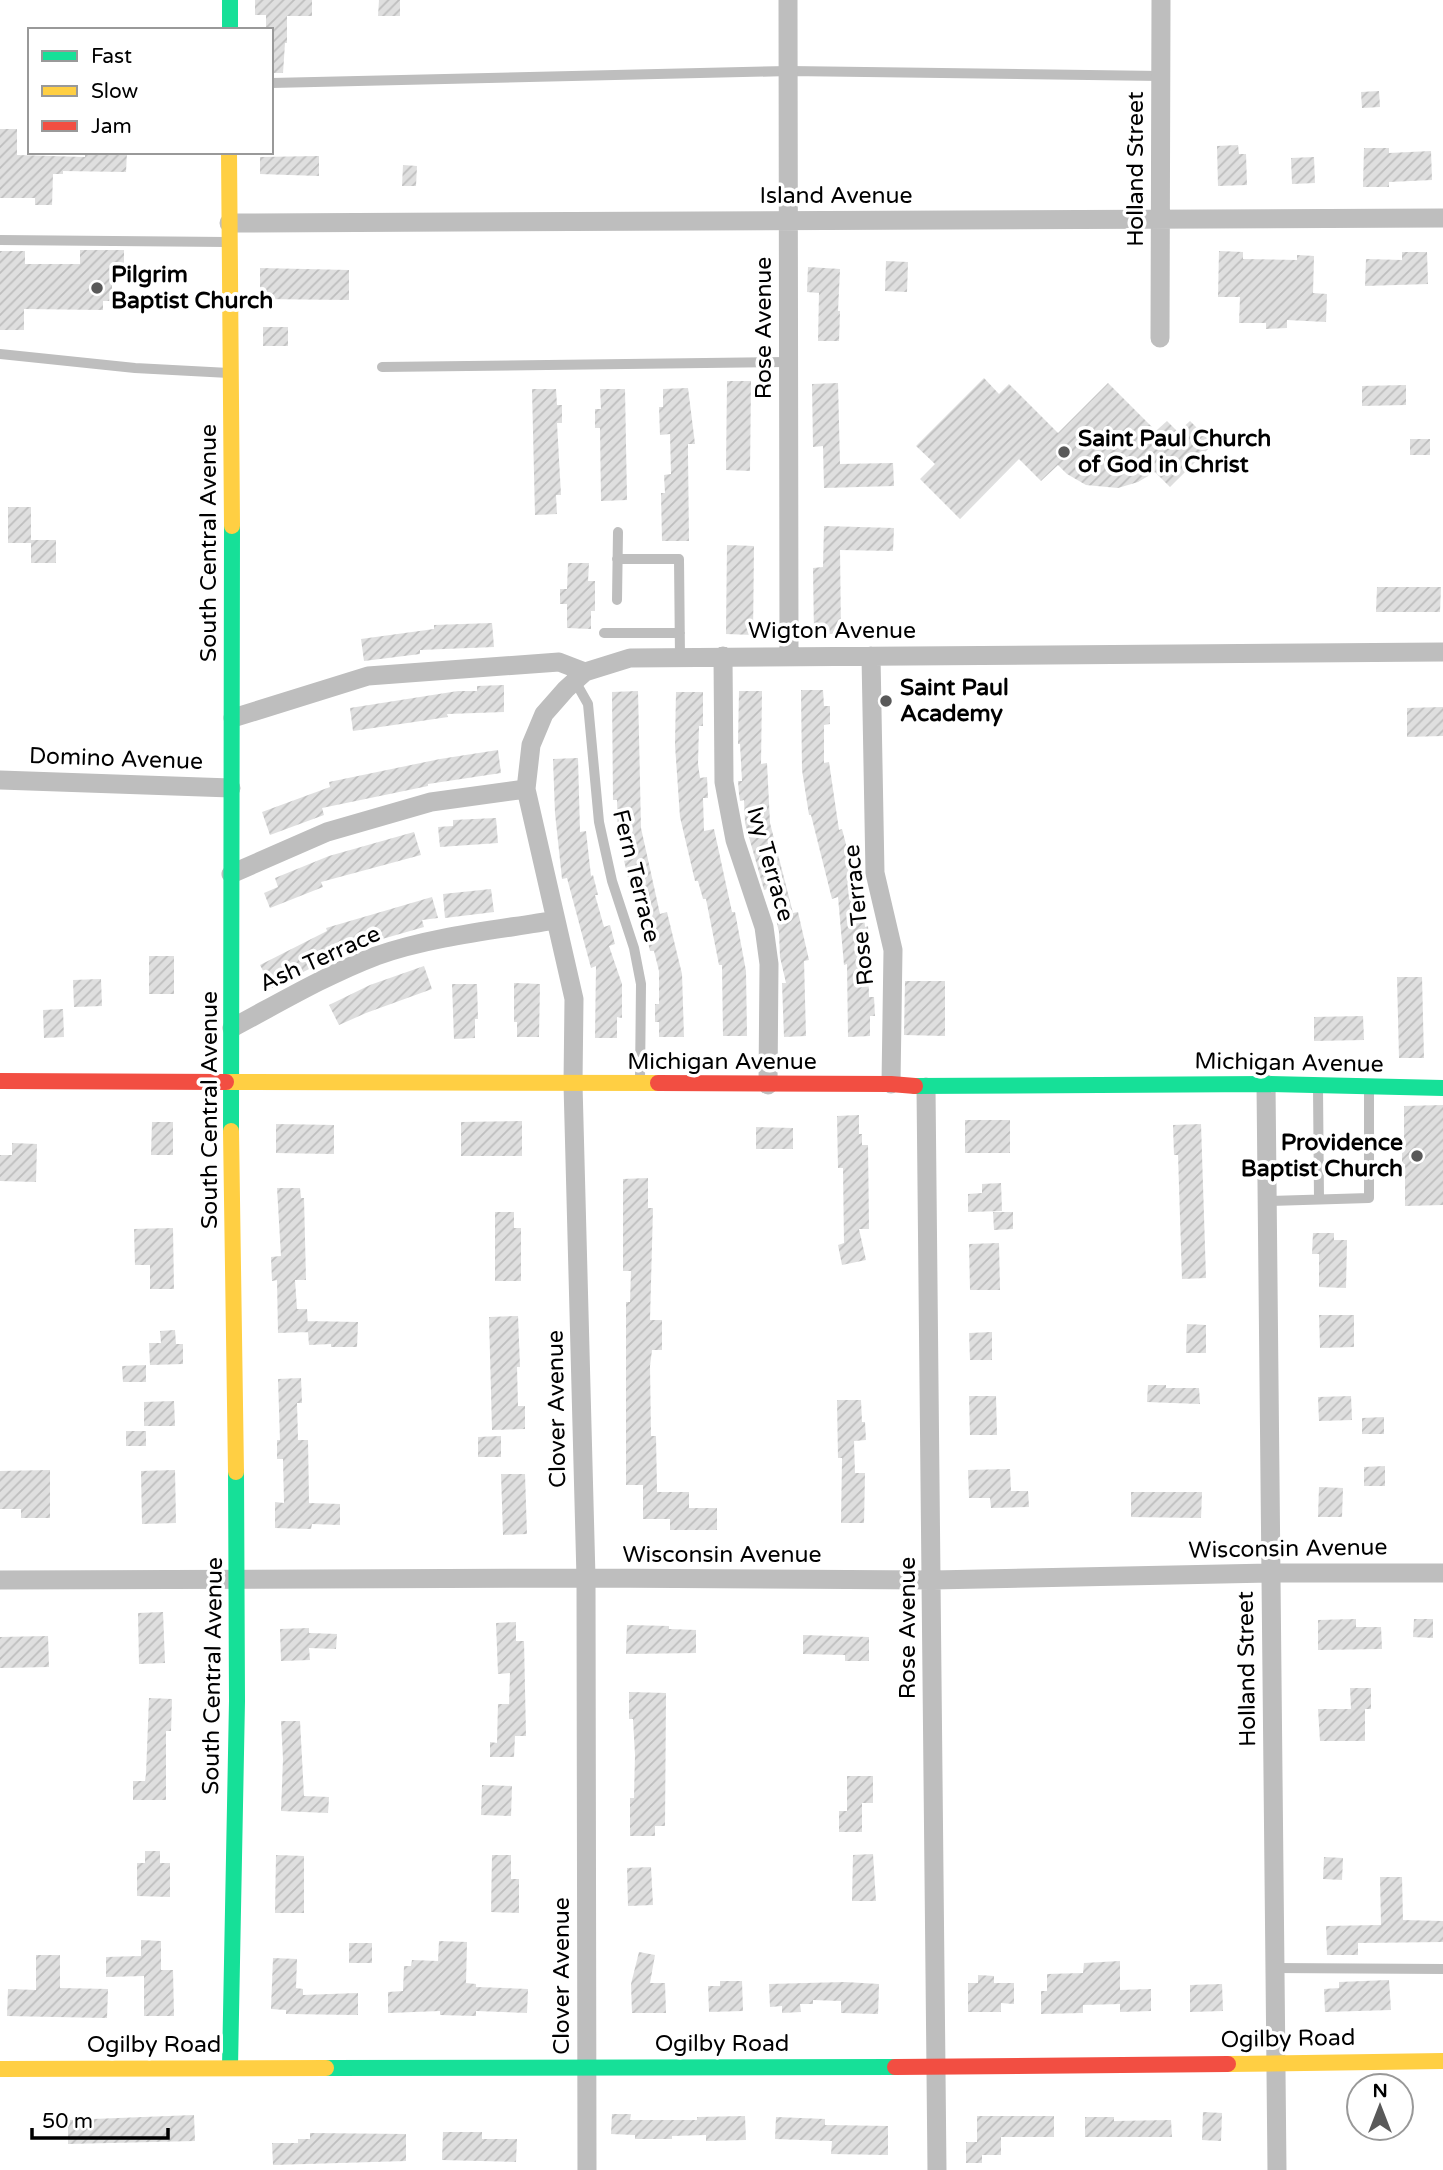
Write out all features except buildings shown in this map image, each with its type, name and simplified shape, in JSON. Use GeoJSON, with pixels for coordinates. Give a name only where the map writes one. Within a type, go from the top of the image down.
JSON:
{"type":"FeatureCollection","features":[{"type":"Feature","properties":{"kind":"street"},"geometry":{"type":"LineString","coordinates":[[230,0],[230,28]]}},
{"type":"Feature","properties":{"kind":"street","name":"Rose Avenue"},"geometry":{"type":"LineString","coordinates":[[789,0],[789,656]]}},
{"type":"Feature","properties":{"kind":"street","name":"Holland Street"},"geometry":{"type":"LineString","coordinates":[[1160,338],[1161,0]]}},
{"type":"Feature","properties":{"kind":"street","name":"South Central Avenue"},"geometry":{"type":"LineString","coordinates":[[229,154],[233,718],[232,1083],[237,1580],[229,2067]]}},
{"type":"Feature","properties":{"kind":"street","name":"Island Avenue"},"geometry":{"type":"LineString","coordinates":[[229,233],[789,221],[1443,218]]}},
{"type":"Feature","properties":{"kind":"street","name":"Wigton Avenue"},"geometry":{"type":"LineString","coordinates":[[580,677],[630,658],[1443,652]]}},
{"type":"Feature","properties":{"kind":"street","name":"Ivy Terrace"},"geometry":{"type":"LineString","coordinates":[[723,656],[724,782],[735,840],[764,927],[769,964],[768,1085]]}},
{"type":"Feature","properties":{"kind":"street","name":"Rose Terrace"},"geometry":{"type":"LineString","coordinates":[[870,656],[876,873],[892,950],[891,1084]]}},
{"type":"Feature","properties":{"kind":"street"},"geometry":{"type":"LineString","coordinates":[[233,718],[368,676],[559,662],[580,677]]}},
{"type":"Feature","properties":{"kind":"street","name":"Clover Avenue"},"geometry":{"type":"LineString","coordinates":[[580,677],[544,714],[531,745],[526,789],[574,999],[573,1084],[586,1578],[587,2170]]}},
{"type":"Feature","properties":{"kind":"street","name":"Domino Avenue"},"geometry":{"type":"LineString","coordinates":[[0,780],[231,788]]}},
{"type":"Feature","properties":{"kind":"street"},"geometry":{"type":"LineString","coordinates":[[231,874],[327,832],[431,802],[526,789]]}},
{"type":"Feature","properties":{"kind":"street","name":"Ash Terrace"},"geometry":{"type":"LineString","coordinates":[[232,1028],[377,956],[435,941],[556,920]]}},
{"type":"Feature","properties":{"kind":"street","name":"Michigan Avenue"},"geometry":{"type":"LineString","coordinates":[[0,1082],[891,1084],[926,1087],[1266,1083],[1443,1088]]}},
{"type":"Feature","properties":{"kind":"street","name":"Holland Street"},"geometry":{"type":"LineString","coordinates":[[1266,1083],[1277,2170]]}},
{"type":"Feature","properties":{"kind":"street","name":"Rose Avenue"},"geometry":{"type":"LineString","coordinates":[[926,1087],[937,2170]]}},
{"type":"Feature","properties":{"kind":"street","name":"Wisconsin Avenue"},"geometry":{"type":"LineString","coordinates":[[0,1580],[933,1580],[1270,1573],[1443,1573]]}},
{"type":"Feature","properties":{"kind":"street","name":"Ogilby Road"},"geometry":{"type":"LineString","coordinates":[[0,2069],[936,2067],[1443,2061]]}},
{"type":"Feature","properties":{"kind":"lane"},"geometry":{"type":"LineString","coordinates":[[273,83],[789,71],[1161,76]]}},
{"type":"Feature","properties":{"kind":"lane"},"geometry":{"type":"LineString","coordinates":[[0,240],[229,233]]}},
{"type":"Feature","properties":{"kind":"lane"},"geometry":{"type":"LineString","coordinates":[[0,354],[135,368],[230,373]]}},
{"type":"Feature","properties":{"kind":"lane"},"geometry":{"type":"LineString","coordinates":[[382,367],[789,362]]}},
{"type":"Feature","properties":{"kind":"lane"},"geometry":{"type":"LineString","coordinates":[[617,600],[618,532]]}},
{"type":"Feature","properties":{"kind":"lane"},"geometry":{"type":"LineString","coordinates":[[618,559],[680,559],[680,657]]}},
{"type":"Feature","properties":{"kind":"lane"},"geometry":{"type":"LineString","coordinates":[[604,633],[680,633]]}},
{"type":"Feature","properties":{"kind":"lane","name":"Fern Terrace"},"geometry":{"type":"LineString","coordinates":[[580,677],[588,704],[599,822],[612,881],[634,948],[641,984],[640,1084]]}},
{"type":"Feature","properties":{"kind":"lane"},"geometry":{"type":"LineString","coordinates":[[1318,1085],[1319,1199]]}},
{"type":"Feature","properties":{"kind":"lane"},"geometry":{"type":"LineString","coordinates":[[1267,1201],[1368,1198],[1369,1086]]}},
{"type":"Feature","properties":{"kind":"lane"},"geometry":{"type":"LineString","coordinates":[[1274,1968],[1443,1969]]}},
{"type":"Feature","properties":{"kind":"traffic: fast"},"geometry":{"type":"LineString","coordinates":[[230,0],[230,28]]}},
{"type":"Feature","properties":{"kind":"traffic: fast"},"geometry":{"type":"LineString","coordinates":[[231,1131],[232,526]]}},
{"type":"Feature","properties":{"kind":"traffic: fast"},"geometry":{"type":"LineString","coordinates":[[915,1086],[1266,1084],[1443,1088]]}},
{"type":"Feature","properties":{"kind":"traffic: fast"},"geometry":{"type":"LineString","coordinates":[[230,2067],[237,1701],[236,1472]]}},
{"type":"Feature","properties":{"kind":"traffic: fast"},"geometry":{"type":"LineString","coordinates":[[326,2068],[895,2067]]}},
{"type":"Feature","properties":{"kind":"traffic: slow"},"geometry":{"type":"LineString","coordinates":[[229,154],[232,526]]}},
{"type":"Feature","properties":{"kind":"traffic: slow"},"geometry":{"type":"LineString","coordinates":[[226,1082],[658,1083]]}},
{"type":"Feature","properties":{"kind":"traffic: slow"},"geometry":{"type":"LineString","coordinates":[[231,1131],[236,1472]]}},
{"type":"Feature","properties":{"kind":"traffic: slow"},"geometry":{"type":"LineString","coordinates":[[1228,2064],[1443,2061]]}},
{"type":"Feature","properties":{"kind":"traffic: slow"},"geometry":{"type":"LineString","coordinates":[[0,2069],[326,2068]]}},
{"type":"Feature","properties":{"kind":"traffic: jam"},"geometry":{"type":"LineString","coordinates":[[0,1081],[226,1082]]}},
{"type":"Feature","properties":{"kind":"traffic: jam"},"geometry":{"type":"LineString","coordinates":[[658,1083],[915,1086]]}},
{"type":"Feature","properties":{"kind":"traffic: jam"},"geometry":{"type":"LineString","coordinates":[[895,2067],[1228,2064]]}},
{"type":"Feature","properties":{"kind":"place","name":"Pilgrim Baptist Church"},"geometry":{"type":"Point","coordinates":[97,288]}},
{"type":"Feature","properties":{"kind":"place","name":"Saint Paul Church of God in Christ"},"geometry":{"type":"Point","coordinates":[1064,452]}},
{"type":"Feature","properties":{"kind":"place","name":"Saint Paul Academy"},"geometry":{"type":"Point","coordinates":[886,701]}},
{"type":"Feature","properties":{"kind":"place","name":"Providence Baptist Church"},"geometry":{"type":"Point","coordinates":[1417,1156]}}]}
